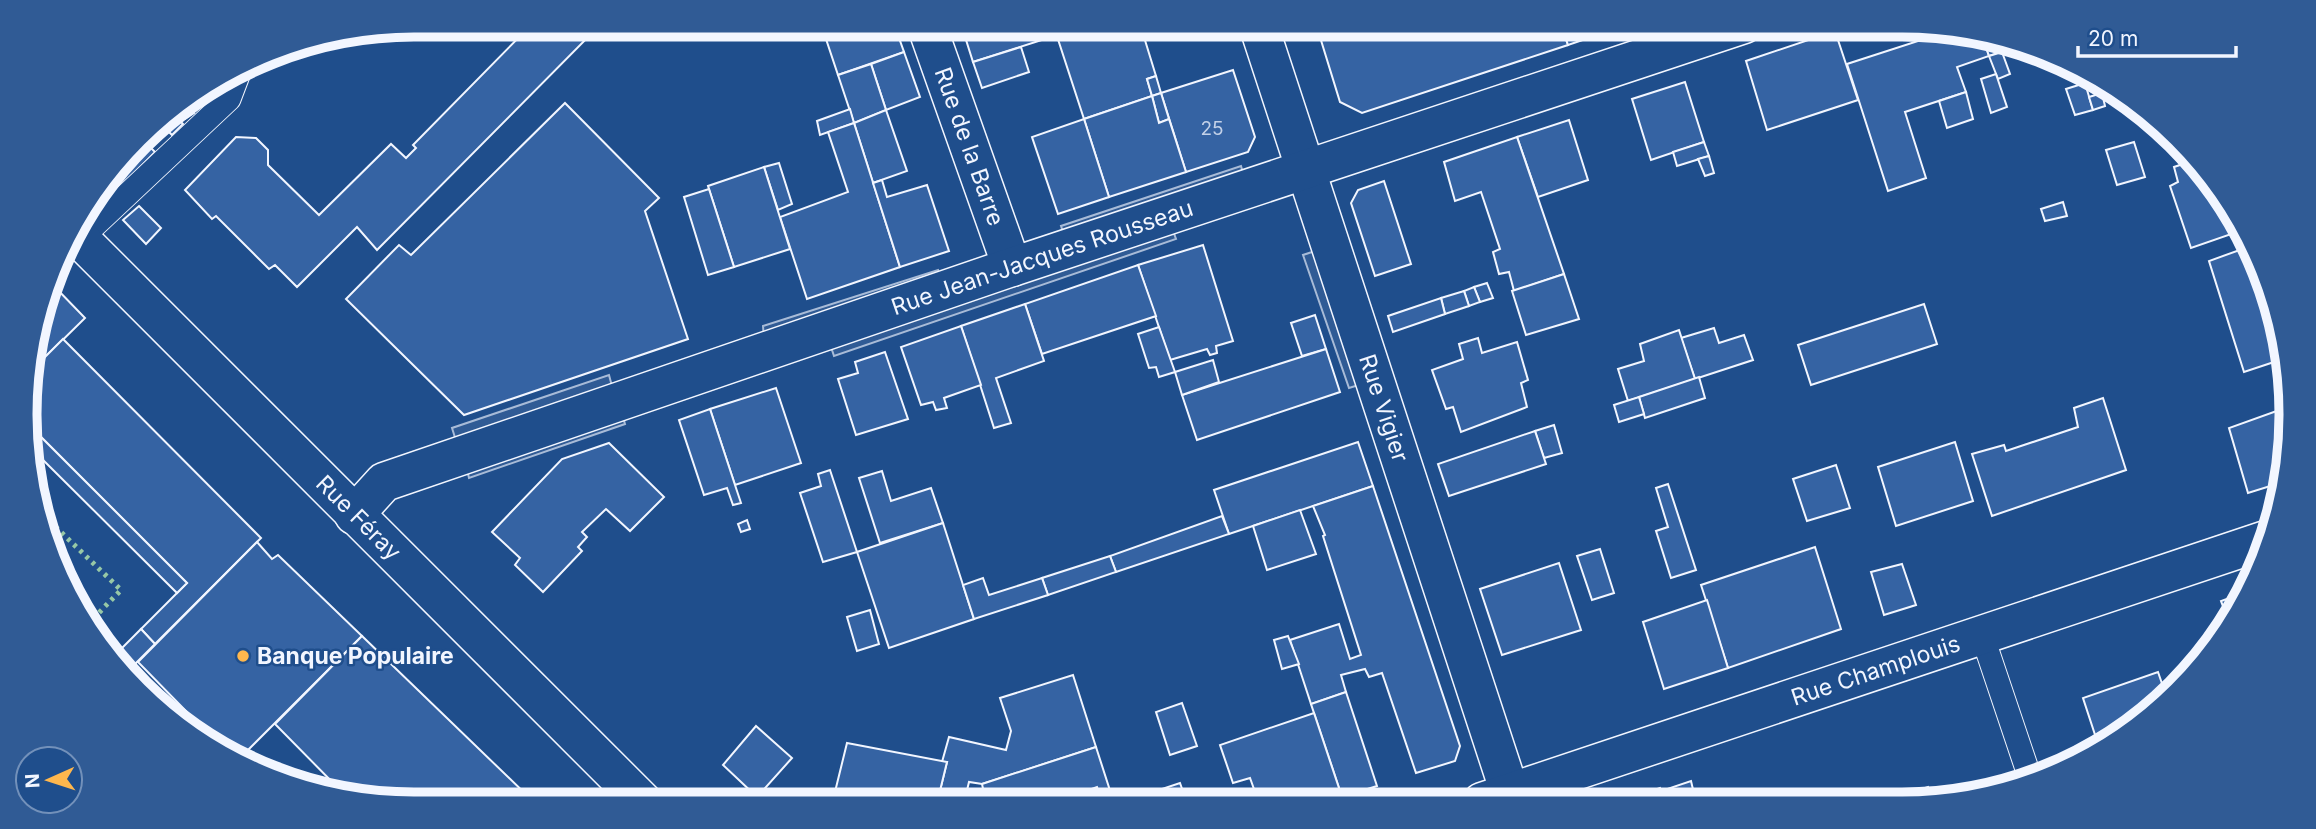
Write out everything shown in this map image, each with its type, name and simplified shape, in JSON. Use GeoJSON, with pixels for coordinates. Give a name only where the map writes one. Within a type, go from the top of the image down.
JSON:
{"type":"FeatureCollection","features":[{"type":"Feature","properties":{"kind":"street","name":"Rue de la Barre"},"geometry":{"type":"LineString","coordinates":[[931,37],[1012,267]]}},
{"type":"Feature","properties":{"kind":"street","name":"Rue Vigier"},"geometry":{"type":"LineString","coordinates":[[1262,37],[1307,170],[1494,792]]}},
{"type":"Feature","properties":{"kind":"street","name":"Rue Jean-Jacques Rousseau"},"geometry":{"type":"LineString","coordinates":[[354,515],[384,482],[1012,267],[1705,37]]}},
{"type":"Feature","properties":{"kind":"street","name":"Rue Féray"},"geometry":{"type":"LineString","coordinates":[[76,247],[354,515],[633,792]]}},
{"type":"Feature","properties":{"kind":"street","name":"Rue Champlouis"},"geometry":{"type":"LineString","coordinates":[[1511,792],[2256,543]]}},
{"type":"Feature","properties":{"kind":"lane"},"geometry":{"type":"LineString","coordinates":[[85,229],[229,99],[235,82]]}},
{"type":"Feature","properties":{"kind":"lane"},"geometry":{"type":"LineString","coordinates":[[1982,635],[2027,770]]}},
{"type":"Feature","properties":{"kind":"shaded area"},"geometry":{"type":"Polygon","coordinates":[[[1241,166],[1245,180],[1065,238],[1061,226],[1241,166]]]}},
{"type":"Feature","properties":{"kind":"shaded area"},"geometry":{"type":"Polygon","coordinates":[[[1172,228],[1176,239],[834,356],[830,344],[1172,228]]]}},
{"type":"Feature","properties":{"kind":"shaded area"},"geometry":{"type":"Polygon","coordinates":[[[1318,250],[1365,383],[1349,388],[1303,255],[1318,250]]]}},
{"type":"Feature","properties":{"kind":"shaded area"},"geometry":{"type":"Polygon","coordinates":[[[938,270],[940,283],[764,339],[763,326],[938,270]]]}},
{"type":"Feature","properties":{"kind":"shaded area"},"geometry":{"type":"Polygon","coordinates":[[[609,375],[613,390],[457,444],[452,428],[609,375]]]}},
{"type":"Feature","properties":{"kind":"shaded area"},"geometry":{"type":"Polygon","coordinates":[[[621,410],[625,424],[469,478],[465,462],[621,410]]]}},
{"type":"Feature","properties":{"kind":"building"},"geometry":{"type":"Polygon","coordinates":[[[519,37],[588,37],[377,250],[357,227],[297,287],[275,265],[269,269],[216,216],[212,219],[185,190],[236,137],[256,138],[268,150],[268,165],[319,215],[391,144],[406,158],[416,148],[413,145],[519,37]]]}},
{"type":"Feature","properties":{"kind":"building"},"geometry":{"type":"Polygon","coordinates":[[[825,37],[899,37],[904,52],[838,75],[825,37]]]}},
{"type":"Feature","properties":{"kind":"building"},"geometry":{"type":"Polygon","coordinates":[[[965,37],[1051,37],[973,62],[965,37]]]}},
{"type":"Feature","properties":{"kind":"building"},"geometry":{"type":"Polygon","coordinates":[[[1057,37],[1144,37],[1156,76],[1147,79],[1152,96],[1084,119],[1057,37]]]}},
{"type":"Feature","properties":{"kind":"building"},"geometry":{"type":"Polygon","coordinates":[[[1320,37],[1565,37],[1568,45],[1362,113],[1340,102],[1320,37]]]}},
{"type":"Feature","properties":{"kind":"building"},"geometry":{"type":"Polygon","coordinates":[[[1565,37],[1592,37],[1568,45],[1565,37]]]}},
{"type":"Feature","properties":{"kind":"building"},"geometry":{"type":"Polygon","coordinates":[[[1817,37],[1837,37],[1858,100],[1767,130],[1746,61],[1817,37]]]}},
{"type":"Feature","properties":{"kind":"building"},"geometry":{"type":"Polygon","coordinates":[[[1927,38],[1986,47],[1989,56],[1957,67],[1966,92],[1905,112],[1926,178],[1888,191],[1847,64],[1927,38]]]}},
{"type":"Feature","properties":{"kind":"building"},"geometry":{"type":"Polygon","coordinates":[[[1021,47],[1029,72],[982,88],[973,62],[1021,47]]]}},
{"type":"Feature","properties":{"kind":"building"},"geometry":{"type":"Polygon","coordinates":[[[1986,47],[2003,51],[1989,56],[1986,47]]]}},
{"type":"Feature","properties":{"kind":"building"},"geometry":{"type":"Polygon","coordinates":[[[904,52],[920,97],[886,110],[871,64],[904,52]]]}},
{"type":"Feature","properties":{"kind":"building"},"geometry":{"type":"Polygon","coordinates":[[[2002,52],[2010,74],[1998,79],[1989,56],[2002,52]]]}},
{"type":"Feature","properties":{"kind":"building"},"geometry":{"type":"Polygon","coordinates":[[[871,64],[886,110],[854,123],[838,75],[871,64]]]}},
{"type":"Feature","properties":{"kind":"building"},"geometry":{"type":"Polygon","coordinates":[[[1233,70],[1255,137],[1248,152],[1186,172],[1161,93],[1233,70]]]}},
{"type":"Feature","properties":{"kind":"building"},"geometry":{"type":"Polygon","coordinates":[[[1996,74],[2007,107],[1991,113],[1981,79],[1996,74]]]}},
{"type":"Feature","properties":{"kind":"building"},"geometry":{"type":"Polygon","coordinates":[[[1156,76],[1161,93],[1152,96],[1147,79],[1156,76]]]}},
{"type":"Feature","properties":{"kind":"building"},"geometry":{"type":"Polygon","coordinates":[[[1685,82],[1704,142],[1651,160],[1632,99],[1685,82]]]}},
{"type":"Feature","properties":{"kind":"building"},"geometry":{"type":"Polygon","coordinates":[[[2085,85],[2093,110],[2075,115],[2066,89],[2085,85]]]}},
{"type":"Feature","properties":{"kind":"building"},"geometry":{"type":"Polygon","coordinates":[[[1966,92],[1973,119],[1947,128],[1939,101],[1966,92]]]}},
{"type":"Feature","properties":{"kind":"building"},"geometry":{"type":"Polygon","coordinates":[[[1161,93],[1169,119],[1159,123],[1152,96],[1161,93]]]}},
{"type":"Feature","properties":{"kind":"building"},"geometry":{"type":"Polygon","coordinates":[[[2100,93],[2105,106],[2093,110],[2089,97],[2100,93]]]}},
{"type":"Feature","properties":{"kind":"building"},"geometry":{"type":"Polygon","coordinates":[[[1152,96],[1159,123],[1169,119],[1186,172],[1109,197],[1084,119],[1152,96]]]}},
{"type":"Feature","properties":{"kind":"building"},"geometry":{"type":"Polygon","coordinates":[[[565,103],[659,198],[645,211],[688,339],[464,415],[346,299],[399,245],[411,255],[565,103]]]}},
{"type":"Feature","properties":{"kind":"building"},"geometry":{"type":"Polygon","coordinates":[[[850,109],[854,123],[820,135],[817,121],[850,109]]]}},
{"type":"Feature","properties":{"kind":"building"},"geometry":{"type":"Polygon","coordinates":[[[192,110],[194,113],[185,119],[183,117],[192,110]]]}},
{"type":"Feature","properties":{"kind":"building"},"geometry":{"type":"Polygon","coordinates":[[[886,110],[907,171],[873,183],[854,123],[886,110]]]}},
{"type":"Feature","properties":{"kind":"building"},"geometry":{"type":"Polygon","coordinates":[[[1084,119],[1109,197],[1058,214],[1032,137],[1084,119]]]}},
{"type":"Feature","properties":{"kind":"building"},"geometry":{"type":"Polygon","coordinates":[[[179,120],[183,124],[172,135],[166,129],[179,120]]]}},
{"type":"Feature","properties":{"kind":"building"},"geometry":{"type":"Polygon","coordinates":[[[1569,120],[1588,180],[1538,197],[1517,137],[1569,120]]]}},
{"type":"Feature","properties":{"kind":"building"},"geometry":{"type":"Polygon","coordinates":[[[854,123],[900,267],[807,299],[780,217],[848,192],[828,132],[854,123]]]}},
{"type":"Feature","properties":{"kind":"building"},"geometry":{"type":"Polygon","coordinates":[[[1517,137],[1564,274],[1514,291],[1509,272],[1499,274],[1493,252],[1500,249],[1481,192],[1455,201],[1444,162],[1517,137]]]}},
{"type":"Feature","properties":{"kind":"building"},"geometry":{"type":"Polygon","coordinates":[[[154,140],[149,146],[155,152],[106,203],[103,201],[130,165],[154,140]]]}},
{"type":"Feature","properties":{"kind":"building"},"geometry":{"type":"Polygon","coordinates":[[[1704,142],[1709,156],[1677,166],[1673,152],[1704,142]]]}},
{"type":"Feature","properties":{"kind":"building"},"geometry":{"type":"Polygon","coordinates":[[[2134,142],[2145,177],[2117,185],[2106,150],[2134,142]]]}},
{"type":"Feature","properties":{"kind":"building"},"geometry":{"type":"Polygon","coordinates":[[[1709,156],[1714,173],[1705,176],[1698,159],[1709,156]]]}},
{"type":"Feature","properties":{"kind":"building"},"geometry":{"type":"Polygon","coordinates":[[[779,163],[792,204],[778,210],[764,167],[779,163]]]}},
{"type":"Feature","properties":{"kind":"building"},"geometry":{"type":"Polygon","coordinates":[[[2186,165],[2216,205],[2233,233],[2191,248],[2170,186],[2178,182],[2174,167],[2186,165]]]}},
{"type":"Feature","properties":{"kind":"building"},"geometry":{"type":"Polygon","coordinates":[[[764,167],[790,249],[734,267],[708,186],[764,167]]]}},
{"type":"Feature","properties":{"kind":"building"},"geometry":{"type":"Polygon","coordinates":[[[882,180],[887,197],[927,185],[949,251],[900,267],[873,183],[882,180]]]}},
{"type":"Feature","properties":{"kind":"building"},"geometry":{"type":"Polygon","coordinates":[[[1384,181],[1411,264],[1375,276],[1351,203],[1358,190],[1384,181]]]}},
{"type":"Feature","properties":{"kind":"building"},"geometry":{"type":"Polygon","coordinates":[[[709,189],[734,267],[708,275],[684,197],[709,189]]]}},
{"type":"Feature","properties":{"kind":"building"},"geometry":{"type":"Polygon","coordinates":[[[2063,202],[2067,216],[2045,221],[2041,209],[2063,202]]]}},
{"type":"Feature","properties":{"kind":"building"},"geometry":{"type":"Polygon","coordinates":[[[139,206],[161,228],[146,244],[123,220],[139,206]]]}},
{"type":"Feature","properties":{"kind":"building"},"geometry":{"type":"Polygon","coordinates":[[[1203,245],[1233,341],[1216,346],[1217,353],[1210,355],[1207,349],[1170,360],[1138,265],[1203,245]]]}},
{"type":"Feature","properties":{"kind":"building"},"geometry":{"type":"Polygon","coordinates":[[[2241,249],[2259,293],[2275,362],[2244,372],[2209,261],[2241,249]]]}},
{"type":"Feature","properties":{"kind":"building"},"geometry":{"type":"Polygon","coordinates":[[[1138,265],[1156,316],[1042,354],[1025,304],[1138,265]]]}},
{"type":"Feature","properties":{"kind":"building"},"geometry":{"type":"Polygon","coordinates":[[[1564,274],[1579,319],[1526,335],[1512,291],[1564,274]]]}},
{"type":"Feature","properties":{"kind":"building"},"geometry":{"type":"Polygon","coordinates":[[[1487,283],[1493,298],[1480,302],[1474,287],[1487,283]]]}},
{"type":"Feature","properties":{"kind":"building"},"geometry":{"type":"Polygon","coordinates":[[[1474,287],[1480,302],[1469,306],[1464,291],[1474,287]]]}},
{"type":"Feature","properties":{"kind":"building"},"geometry":{"type":"Polygon","coordinates":[[[58,290],[85,318],[41,362],[58,290]]]}},
{"type":"Feature","properties":{"kind":"building"},"geometry":{"type":"Polygon","coordinates":[[[1464,291],[1469,306],[1445,314],[1441,298],[1464,291]]]}},
{"type":"Feature","properties":{"kind":"building"},"geometry":{"type":"Polygon","coordinates":[[[1441,298],[1445,314],[1393,332],[1388,316],[1441,298]]]}},
{"type":"Feature","properties":{"kind":"building"},"geometry":{"type":"Polygon","coordinates":[[[1025,304],[1044,361],[996,378],[1011,423],[994,428],[961,326],[1025,304]]]}},
{"type":"Feature","properties":{"kind":"building"},"geometry":{"type":"Polygon","coordinates":[[[1924,304],[1937,344],[1811,385],[1798,345],[1924,304]]]}},
{"type":"Feature","properties":{"kind":"building"},"geometry":{"type":"Polygon","coordinates":[[[1315,315],[1326,349],[1302,356],[1291,323],[1315,315]]]}},
{"type":"Feature","properties":{"kind":"building"},"geometry":{"type":"Polygon","coordinates":[[[961,326],[981,385],[944,398],[947,408],[936,410],[933,402],[921,405],[901,347],[961,326]]]}},
{"type":"Feature","properties":{"kind":"building"},"geometry":{"type":"Polygon","coordinates":[[[1159,327],[1175,372],[1159,377],[1156,367],[1149,368],[1138,334],[1159,327]]]}},
{"type":"Feature","properties":{"kind":"building"},"geometry":{"type":"Polygon","coordinates":[[[1714,328],[1719,343],[1744,335],[1753,360],[1695,379],[1681,338],[1714,328]]]}},
{"type":"Feature","properties":{"kind":"building"},"geometry":{"type":"Polygon","coordinates":[[[1679,330],[1695,379],[1628,401],[1618,369],[1644,361],[1640,344],[1679,330]]]}},
{"type":"Feature","properties":{"kind":"building"},"geometry":{"type":"Polygon","coordinates":[[[1478,338],[1482,353],[1517,342],[1528,380],[1521,383],[1527,407],[1461,432],[1453,407],[1446,409],[1432,370],[1463,359],[1459,344],[1478,338]]]}},
{"type":"Feature","properties":{"kind":"building"},"geometry":{"type":"Polygon","coordinates":[[[63,339],[261,538],[155,644],[141,629],[187,583],[38,434],[41,361],[63,339]]]}},
{"type":"Feature","properties":{"kind":"building"},"geometry":{"type":"Polygon","coordinates":[[[1326,349],[1340,392],[1197,440],[1182,395],[1326,349]]]}},
{"type":"Feature","properties":{"kind":"building"},"geometry":{"type":"Polygon","coordinates":[[[885,352],[908,419],[856,435],[838,379],[858,373],[855,362],[885,352]]]}},
{"type":"Feature","properties":{"kind":"building"},"geometry":{"type":"Polygon","coordinates":[[[1213,360],[1219,382],[1182,395],[1175,372],[1213,360]]]}},
{"type":"Feature","properties":{"kind":"building"},"geometry":{"type":"Polygon","coordinates":[[[1699,377],[1705,398],[1645,418],[1639,397],[1699,377]]]}},
{"type":"Feature","properties":{"kind":"building"},"geometry":{"type":"Polygon","coordinates":[[[776,388],[801,463],[735,485],[710,409],[776,388]]]}},
{"type":"Feature","properties":{"kind":"building"},"geometry":{"type":"Polygon","coordinates":[[[1639,397],[1644,414],[1619,422],[1614,405],[1639,397]]]}},
{"type":"Feature","properties":{"kind":"building"},"geometry":{"type":"Polygon","coordinates":[[[2103,398],[2126,470],[1992,516],[1972,454],[2004,445],[2006,451],[2078,427],[2074,408],[2103,398]]]}},
{"type":"Feature","properties":{"kind":"building"},"geometry":{"type":"Polygon","coordinates":[[[710,409],[741,503],[733,505],[727,488],[704,495],[679,420],[710,409]]]}},
{"type":"Feature","properties":{"kind":"building"},"geometry":{"type":"Polygon","coordinates":[[[2279,410],[2272,485],[2248,493],[2229,428],[2279,410]]]}},
{"type":"Feature","properties":{"kind":"building"},"geometry":{"type":"Polygon","coordinates":[[[1554,425],[1562,453],[1544,458],[1535,431],[1554,425]]]}},
{"type":"Feature","properties":{"kind":"building"},"geometry":{"type":"Polygon","coordinates":[[[1535,431],[1546,464],[1449,496],[1438,464],[1535,431]]]}},
{"type":"Feature","properties":{"kind":"building"},"geometry":{"type":"Polygon","coordinates":[[[38,434],[187,583],[177,593],[39,456],[38,434]]]}},
{"type":"Feature","properties":{"kind":"building"},"geometry":{"type":"Polygon","coordinates":[[[1358,442],[1373,486],[1229,534],[1214,490],[1358,442]]]}},
{"type":"Feature","properties":{"kind":"building"},"geometry":{"type":"Polygon","coordinates":[[[1955,442],[1973,501],[1896,526],[1878,467],[1955,442]]]}},
{"type":"Feature","properties":{"kind":"building"},"geometry":{"type":"Polygon","coordinates":[[[609,443],[664,497],[630,531],[606,509],[582,532],[587,537],[578,547],[582,551],[543,592],[515,565],[520,558],[492,532],[562,459],[609,443]]]}},
{"type":"Feature","properties":{"kind":"building"},"geometry":{"type":"Polygon","coordinates":[[[1836,465],[1850,508],[1807,521],[1793,479],[1836,465]]]}},
{"type":"Feature","properties":{"kind":"building"},"geometry":{"type":"Polygon","coordinates":[[[830,470],[857,552],[823,562],[800,493],[821,486],[818,474],[830,470]]]}},
{"type":"Feature","properties":{"kind":"building"},"geometry":{"type":"Polygon","coordinates":[[[882,471],[891,501],[931,488],[943,523],[880,543],[859,478],[882,471]]]}},
{"type":"Feature","properties":{"kind":"building"},"geometry":{"type":"Polygon","coordinates":[[[1668,484],[1696,570],[1671,578],[1656,531],[1668,527],[1656,488],[1668,484]]]}},
{"type":"Feature","properties":{"kind":"building"},"geometry":{"type":"Polygon","coordinates":[[[1373,486],[1460,746],[1455,761],[1416,773],[1382,673],[1369,677],[1365,669],[1341,675],[1346,692],[1311,704],[1290,640],[1339,624],[1350,659],[1361,655],[1323,536],[1325,535],[1313,506],[1373,486]]]}},
{"type":"Feature","properties":{"kind":"building"},"geometry":{"type":"Polygon","coordinates":[[[1300,510],[1316,554],[1267,570],[1253,526],[1300,510]]]}},
{"type":"Feature","properties":{"kind":"building"},"geometry":{"type":"Polygon","coordinates":[[[1222,516],[1229,534],[1116,572],[1110,556],[1222,516]]]}},
{"type":"Feature","properties":{"kind":"building"},"geometry":{"type":"Polygon","coordinates":[[[747,520],[750,529],[741,532],[738,524],[747,520]]]}},
{"type":"Feature","properties":{"kind":"building"},"geometry":{"type":"Polygon","coordinates":[[[943,523],[974,619],[889,648],[857,552],[943,523]]]}},
{"type":"Feature","properties":{"kind":"building","name":"Banque Populaire"},"geometry":{"type":"Polygon","coordinates":[[[257,542],[272,559],[278,555],[362,636],[246,752],[199,725],[138,662],[257,542]]]}},
{"type":"Feature","properties":{"kind":"building"},"geometry":{"type":"Polygon","coordinates":[[[1815,547],[1841,629],[1728,668],[1701,585],[1815,547]]]}},
{"type":"Feature","properties":{"kind":"building"},"geometry":{"type":"Polygon","coordinates":[[[1600,549],[1614,593],[1592,600],[1577,556],[1600,549]]]}},
{"type":"Feature","properties":{"kind":"building"},"geometry":{"type":"Polygon","coordinates":[[[1110,556],[1116,572],[1048,595],[1042,578],[1110,556]]]}},
{"type":"Feature","properties":{"kind":"building"},"geometry":{"type":"Polygon","coordinates":[[[1559,563],[1581,630],[1502,655],[1480,589],[1559,563]]]}},
{"type":"Feature","properties":{"kind":"building"},"geometry":{"type":"Polygon","coordinates":[[[1902,564],[1916,605],[1884,615],[1871,572],[1902,564]]]}},
{"type":"Feature","properties":{"kind":"building"},"geometry":{"type":"Polygon","coordinates":[[[983,578],[989,595],[1042,578],[1048,595],[974,619],[963,585],[983,578]]]}},
{"type":"Feature","properties":{"kind":"building"},"geometry":{"type":"Polygon","coordinates":[[[2232,597],[2225,610],[2221,601],[2232,597]]]}},
{"type":"Feature","properties":{"kind":"building"},"geometry":{"type":"Polygon","coordinates":[[[1707,600],[1728,668],[1664,689],[1643,622],[1707,600]]]}},
{"type":"Feature","properties":{"kind":"building"},"geometry":{"type":"Polygon","coordinates":[[[870,610],[879,644],[857,651],[847,617],[870,610]]]}},
{"type":"Feature","properties":{"kind":"building"},"geometry":{"type":"Polygon","coordinates":[[[141,629],[155,644],[132,667],[120,650],[141,629]]]}},
{"type":"Feature","properties":{"kind":"building"},"geometry":{"type":"Polygon","coordinates":[[[362,636],[524,792],[390,791],[333,783],[275,724],[362,636]]]}},
{"type":"Feature","properties":{"kind":"building"},"geometry":{"type":"Polygon","coordinates":[[[1288,636],[1299,664],[1282,669],[1274,640],[1288,636]]]}},
{"type":"Feature","properties":{"kind":"building"},"geometry":{"type":"Polygon","coordinates":[[[2158,672],[2163,687],[2096,738],[2083,698],[2158,672]]]}},
{"type":"Feature","properties":{"kind":"building"},"geometry":{"type":"Polygon","coordinates":[[[1073,675],[1096,747],[982,784],[969,782],[967,792],[940,792],[947,762],[942,762],[949,737],[1006,750],[1011,731],[1000,698],[1073,675]]]}},
{"type":"Feature","properties":{"kind":"building"},"geometry":{"type":"Polygon","coordinates":[[[1346,692],[1377,786],[1358,792],[1340,792],[1311,704],[1346,692]]]}},
{"type":"Feature","properties":{"kind":"building"},"geometry":{"type":"Polygon","coordinates":[[[1182,703],[1197,746],[1170,755],[1156,712],[1182,703]]]}},
{"type":"Feature","properties":{"kind":"building"},"geometry":{"type":"Polygon","coordinates":[[[1314,713],[1340,792],[1255,792],[1250,778],[1233,783],[1220,745],[1314,713]]]}},
{"type":"Feature","properties":{"kind":"building"},"geometry":{"type":"Polygon","coordinates":[[[756,726],[792,758],[761,792],[752,792],[723,765],[756,726]]]}},
{"type":"Feature","properties":{"kind":"building"},"geometry":{"type":"Polygon","coordinates":[[[847,743],[947,762],[940,792],[835,792],[847,743]]]}},
{"type":"Feature","properties":{"kind":"building"},"geometry":{"type":"Polygon","coordinates":[[[1096,747],[1110,792],[1099,792],[1097,787],[1083,792],[984,792],[982,784],[1096,747]]]}},
{"type":"Feature","properties":{"kind":"building"},"geometry":{"type":"Polygon","coordinates":[[[1691,781],[1694,792],[1661,792],[1691,781]]]}},
{"type":"Feature","properties":{"kind":"building"},"geometry":{"type":"Polygon","coordinates":[[[1180,783],[1183,792],[1153,792],[1180,783]]]}},
{"type":"Feature","properties":{"kind":"hedge"},"geometry":{"type":"LineString","coordinates":[[54,525],[121,590],[95,616]]}},
{"type":"Feature","properties":{"kind":"place","name":"Banque Populaire"},"geometry":{"type":"Point","coordinates":[243,656]}}]}
